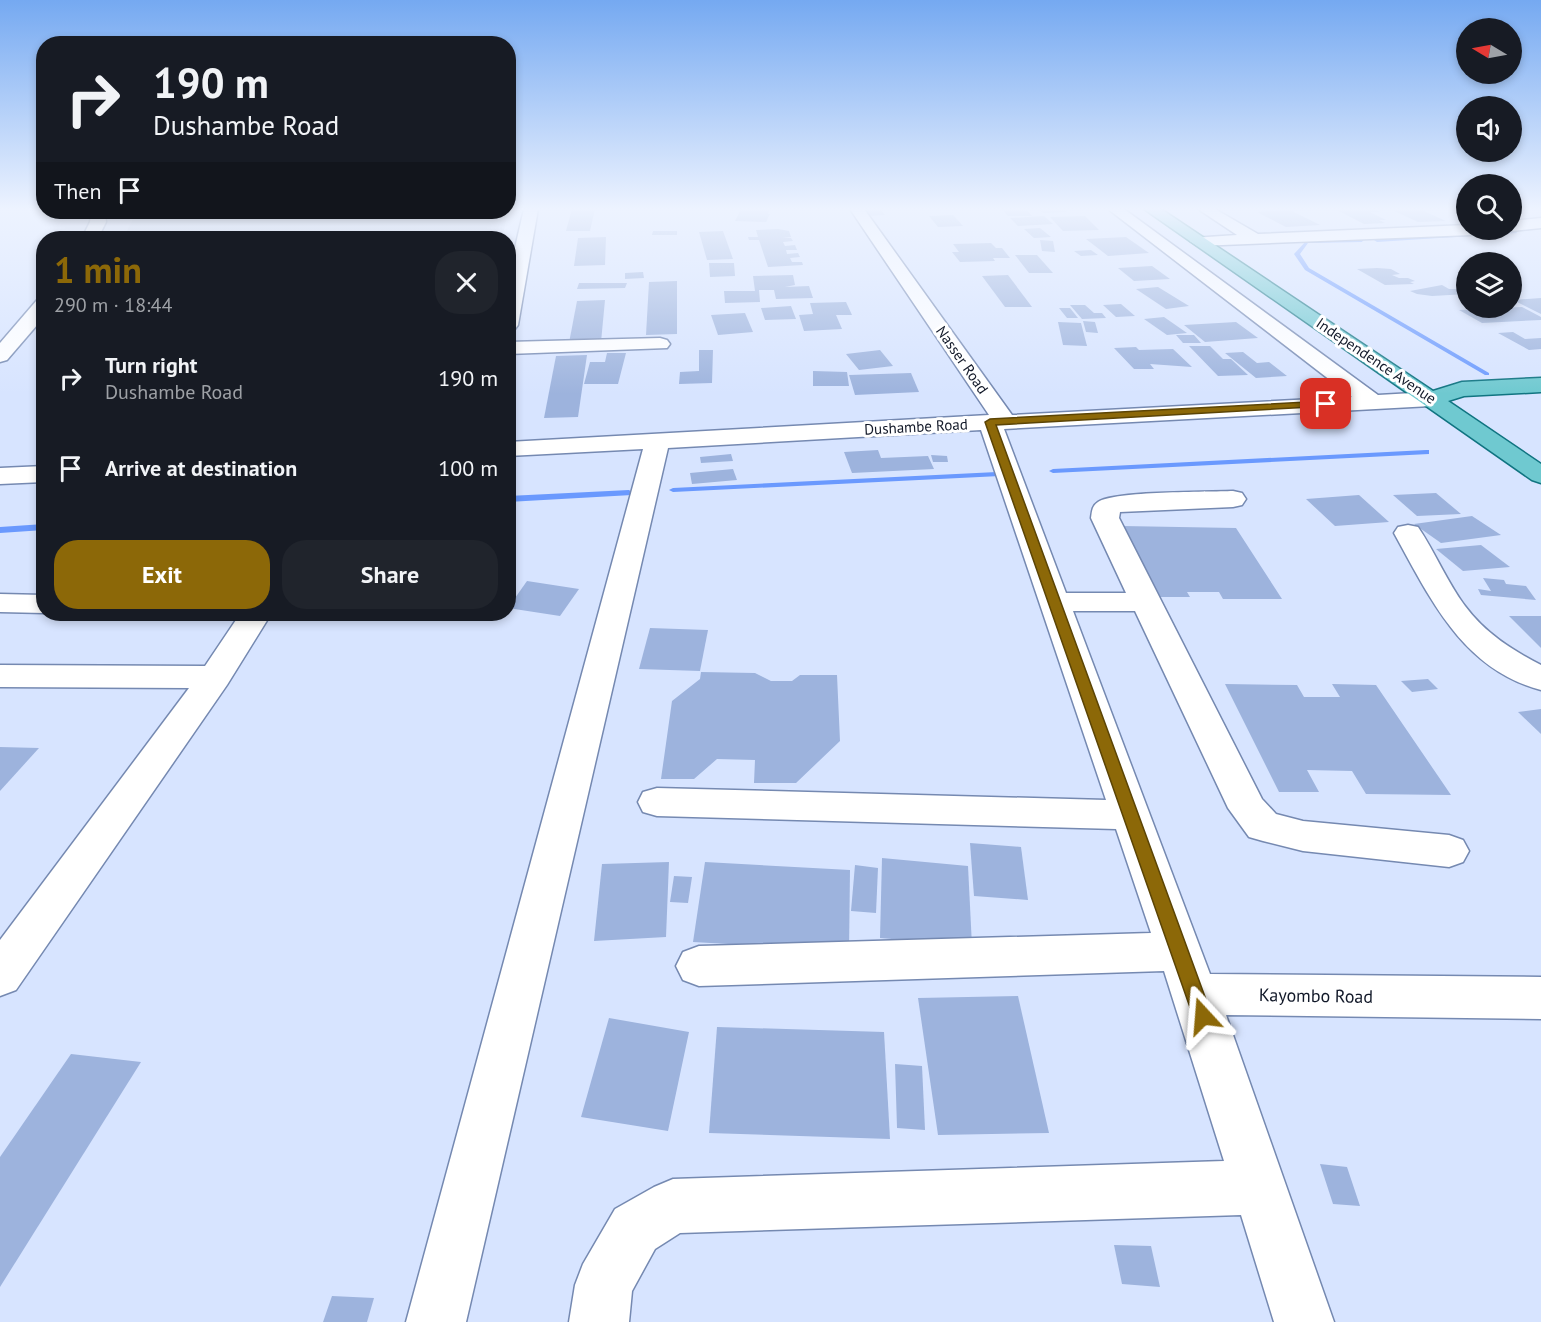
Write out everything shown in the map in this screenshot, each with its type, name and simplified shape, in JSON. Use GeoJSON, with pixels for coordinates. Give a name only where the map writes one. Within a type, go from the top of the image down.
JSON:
{"type":"FeatureCollection","features":[{"type":"Feature","properties":{"kind":"main road","name":"Independence Avenue"},"geometry":{"type":"LineString","coordinates":[[1246,271],[1449,397],[1541,450]]}},
{"type":"Feature","properties":{"kind":"main road","name":"Independence Avenue"},"geometry":{"type":"LineString","coordinates":[[1266,271],[1449,397],[1541,475]]}},
{"type":"Feature","properties":{"kind":"main road"},"geometry":{"type":"LineString","coordinates":[[1449,397],[1462,389],[1541,385]]}},
{"type":"Feature","properties":{"kind":"main road"},"geometry":{"type":"LineString","coordinates":[[1449,397],[1482,402],[1541,399]]}},
{"type":"Feature","properties":{"kind":"street","name":"Nasser Road"},"geometry":{"type":"LineString","coordinates":[[898,271],[998,422]]}},
{"type":"Feature","properties":{"kind":"street"},"geometry":{"type":"LineString","coordinates":[[1198,271],[1374,402]]}},
{"type":"Feature","properties":{"kind":"street"},"geometry":{"type":"LineString","coordinates":[[6,349],[36,313]]}},
{"type":"Feature","properties":{"kind":"street"},"geometry":{"type":"LineString","coordinates":[[6,349],[36,342]]}},
{"type":"Feature","properties":{"kind":"street"},"geometry":{"type":"LineString","coordinates":[[516,348],[660,344]]}},
{"type":"Feature","properties":{"kind":"street","name":"Dushambe Road"},"geometry":{"type":"LineString","coordinates":[[516,449],[1449,397]]}},
{"type":"Feature","properties":{"kind":"street"},"geometry":{"type":"LineString","coordinates":[[998,422],[1053,602],[1188,973],[1304,1322]]}},
{"type":"Feature","properties":{"kind":"street"},"geometry":{"type":"LineString","coordinates":[[436,1322],[657,442]]}},
{"type":"Feature","properties":{"kind":"street"},"geometry":{"type":"LineString","coordinates":[[0,476],[36,474]]}},
{"type":"Feature","properties":{"kind":"street"},"geometry":{"type":"LineString","coordinates":[[1233,499],[1114,504],[1105,509],[1105,518],[1247,808],[1263,826],[1303,836],[1449,851]]}},
{"type":"Feature","properties":{"kind":"street"},"geometry":{"type":"LineString","coordinates":[[1408,533],[1455,613],[1474,636],[1503,660],[1541,679]]}},
{"type":"Feature","properties":{"kind":"street"},"geometry":{"type":"LineString","coordinates":[[1053,602],[1146,602]]}},
{"type":"Feature","properties":{"kind":"street"},"geometry":{"type":"LineString","coordinates":[[0,603],[36,604]]}},
{"type":"Feature","properties":{"kind":"street"},"geometry":{"type":"LineString","coordinates":[[0,976],[215,677],[251,621]]}},
{"type":"Feature","properties":{"kind":"street"},"geometry":{"type":"LineString","coordinates":[[0,676],[215,677]]}},
{"type":"Feature","properties":{"kind":"street"},"geometry":{"type":"LineString","coordinates":[[657,802],[1131,815]]}},
{"type":"Feature","properties":{"kind":"street","name":"Kayombo Road"},"geometry":{"type":"LineString","coordinates":[[699,966],[1188,973],[1541,998]]}},
{"type":"Feature","properties":{"kind":"street"},"geometry":{"type":"LineString","coordinates":[[599,1322],[604,1285],[635,1229],[673,1206],[1260,1187]]}},
{"type":"Feature","properties":{"kind":"building"},"geometry":{"type":"Polygon","coordinates":[[[710,271],[735,271],[735,276],[710,277],[710,271]]]}},
{"type":"Feature","properties":{"kind":"building"},"geometry":{"type":"Polygon","coordinates":[[[1027,271],[1051,271],[1053,273],[1029,273],[1027,271]]]}},
{"type":"Feature","properties":{"kind":"building"},"geometry":{"type":"Polygon","coordinates":[[[1121,271],[1158,271],[1170,279],[1134,281],[1121,271]]]}},
{"type":"Feature","properties":{"kind":"building"},"geometry":{"type":"Polygon","coordinates":[[[1360,271],[1394,271],[1400,274],[1392,275],[1415,281],[1410,282],[1414,284],[1385,285],[1360,271]]]}},
{"type":"Feature","properties":{"kind":"building"},"geometry":{"type":"Polygon","coordinates":[[[643,272],[644,278],[625,279],[625,273],[643,272]]]}},
{"type":"Feature","properties":{"kind":"building"},"geometry":{"type":"Polygon","coordinates":[[[793,275],[795,285],[785,287],[809,286],[813,298],[776,299],[774,290],[759,290],[760,302],[725,303],[724,291],[755,291],[753,276],[793,275]]]}},
{"type":"Feature","properties":{"kind":"building"},"geometry":{"type":"Polygon","coordinates":[[[1008,275],[1032,307],[1005,307],[982,276],[1008,275]]]}},
{"type":"Feature","properties":{"kind":"building"},"geometry":{"type":"Polygon","coordinates":[[[677,281],[677,334],[646,335],[649,282],[677,281]]]}},
{"type":"Feature","properties":{"kind":"building"},"geometry":{"type":"Polygon","coordinates":[[[579,283],[627,283],[625,288],[577,289],[579,283]]]}},
{"type":"Feature","properties":{"kind":"building"},"geometry":{"type":"Polygon","coordinates":[[[1442,285],[1449,289],[1456,289],[1456,295],[1432,296],[1410,291],[1442,285]]]}},
{"type":"Feature","properties":{"kind":"building"},"geometry":{"type":"Polygon","coordinates":[[[1158,287],[1189,306],[1166,309],[1136,289],[1158,287]]]}},
{"type":"Feature","properties":{"kind":"building"},"geometry":{"type":"Polygon","coordinates":[[[1541,298],[1541,314],[1522,304],[1522,299],[1541,298]]]}},
{"type":"Feature","properties":{"kind":"building"},"geometry":{"type":"Polygon","coordinates":[[[605,300],[601,342],[569,343],[577,301],[605,300]]]}},
{"type":"Feature","properties":{"kind":"building"},"geometry":{"type":"Polygon","coordinates":[[[846,302],[852,315],[836,315],[842,329],[804,331],[799,315],[813,314],[810,303],[846,302]]]}},
{"type":"Feature","properties":{"kind":"building"},"geometry":{"type":"Polygon","coordinates":[[[1121,304],[1135,316],[1116,317],[1103,305],[1121,304]]]}},
{"type":"Feature","properties":{"kind":"building"},"geometry":{"type":"Polygon","coordinates":[[[1070,305],[1085,305],[1094,313],[1102,313],[1106,318],[1082,319],[1070,305]]]}},
{"type":"Feature","properties":{"kind":"building"},"geometry":{"type":"Polygon","coordinates":[[[791,306],[796,319],[765,320],[761,308],[791,306]]]}},
{"type":"Feature","properties":{"kind":"building"},"geometry":{"type":"Polygon","coordinates":[[[1522,307],[1541,317],[1541,320],[1482,323],[1473,318],[1522,318],[1522,307]]]}},
{"type":"Feature","properties":{"kind":"building"},"geometry":{"type":"Polygon","coordinates":[[[1059,308],[1070,308],[1078,318],[1067,318],[1059,308]]]}},
{"type":"Feature","properties":{"kind":"building"},"geometry":{"type":"Polygon","coordinates":[[[745,313],[753,332],[718,335],[711,315],[745,313]]]}},
{"type":"Feature","properties":{"kind":"building"},"geometry":{"type":"Polygon","coordinates":[[[1164,317],[1187,333],[1167,335],[1144,319],[1164,317]]]}},
{"type":"Feature","properties":{"kind":"building"},"geometry":{"type":"Polygon","coordinates":[[[1083,321],[1095,322],[1098,333],[1086,332],[1083,321]]]}},
{"type":"Feature","properties":{"kind":"building"},"geometry":{"type":"Polygon","coordinates":[[[1058,322],[1081,323],[1087,346],[1063,345],[1058,322]]]}},
{"type":"Feature","properties":{"kind":"building"},"geometry":{"type":"Polygon","coordinates":[[[1236,322],[1258,338],[1205,342],[1184,325],[1236,322]]]}},
{"type":"Feature","properties":{"kind":"building"},"geometry":{"type":"Polygon","coordinates":[[[1513,332],[1525,339],[1541,338],[1541,349],[1529,350],[1498,333],[1513,332]]]}},
{"type":"Feature","properties":{"kind":"building"},"geometry":{"type":"Polygon","coordinates":[[[1176,335],[1194,335],[1201,343],[1183,343],[1176,335]]]}},
{"type":"Feature","properties":{"kind":"building"},"geometry":{"type":"Polygon","coordinates":[[[1189,346],[1210,346],[1223,359],[1231,359],[1248,375],[1218,376],[1189,346]]]}},
{"type":"Feature","properties":{"kind":"building"},"geometry":{"type":"Polygon","coordinates":[[[1136,347],[1139,350],[1173,349],[1192,367],[1150,364],[1154,369],[1134,369],[1114,348],[1136,347]]]}},
{"type":"Feature","properties":{"kind":"building"},"geometry":{"type":"Polygon","coordinates":[[[699,350],[713,350],[712,383],[679,384],[680,372],[699,371],[699,350]]]}},
{"type":"Feature","properties":{"kind":"building"},"geometry":{"type":"Polygon","coordinates":[[[880,350],[893,366],[859,370],[846,354],[880,350]]]}},
{"type":"Feature","properties":{"kind":"building"},"geometry":{"type":"Polygon","coordinates":[[[1243,352],[1257,363],[1269,362],[1287,376],[1256,378],[1225,353],[1243,352]]]}},
{"type":"Feature","properties":{"kind":"building"},"geometry":{"type":"Polygon","coordinates":[[[607,353],[626,353],[618,384],[584,384],[590,362],[605,362],[607,353]]]}},
{"type":"Feature","properties":{"kind":"building"},"geometry":{"type":"Polygon","coordinates":[[[587,355],[578,417],[544,418],[556,356],[587,355]]]}},
{"type":"Feature","properties":{"kind":"building"},"geometry":{"type":"Polygon","coordinates":[[[813,371],[847,372],[849,386],[813,386],[813,371]]]}},
{"type":"Feature","properties":{"kind":"building"},"geometry":{"type":"Polygon","coordinates":[[[911,373],[919,392],[855,395],[849,375],[911,373]]]}},
{"type":"Feature","properties":{"kind":"building"},"geometry":{"type":"Polygon","coordinates":[[[878,450],[881,458],[928,456],[934,469],[852,473],[844,452],[878,450]]]}},
{"type":"Feature","properties":{"kind":"building"},"geometry":{"type":"Polygon","coordinates":[[[731,454],[733,461],[701,463],[700,457],[731,454]]]}},
{"type":"Feature","properties":{"kind":"building"},"geometry":{"type":"Polygon","coordinates":[[[931,455],[947,456],[948,462],[933,462],[931,455]]]}},
{"type":"Feature","properties":{"kind":"building"},"geometry":{"type":"Polygon","coordinates":[[[733,469],[737,480],[692,484],[690,473],[733,469]]]}},
{"type":"Feature","properties":{"kind":"building"},"geometry":{"type":"Polygon","coordinates":[[[1436,493],[1461,514],[1417,516],[1393,495],[1436,493]]]}},
{"type":"Feature","properties":{"kind":"building"},"geometry":{"type":"Polygon","coordinates":[[[1359,495],[1389,522],[1335,526],[1306,499],[1359,495]]]}},
{"type":"Feature","properties":{"kind":"building"},"geometry":{"type":"Polygon","coordinates":[[[1472,516],[1501,535],[1441,543],[1414,524],[1472,516]]]}},
{"type":"Feature","properties":{"kind":"building"},"geometry":{"type":"Polygon","coordinates":[[[1122,526],[1236,528],[1282,599],[1223,599],[1219,592],[1187,592],[1190,597],[1156,597],[1122,526]]]}},
{"type":"Feature","properties":{"kind":"building"},"geometry":{"type":"Polygon","coordinates":[[[1481,545],[1510,567],[1463,571],[1436,549],[1481,545]]]}},
{"type":"Feature","properties":{"kind":"building"},"geometry":{"type":"Polygon","coordinates":[[[1483,578],[1504,580],[1506,584],[1526,586],[1536,600],[1481,595],[1478,589],[1491,591],[1483,578]]]}},
{"type":"Feature","properties":{"kind":"building"},"geometry":{"type":"Polygon","coordinates":[[[527,581],[579,589],[560,616],[516,609],[516,597],[527,581]]]}},
{"type":"Feature","properties":{"kind":"building"},"geometry":{"type":"Polygon","coordinates":[[[1509,616],[1541,616],[1541,648],[1509,616]]]}},
{"type":"Feature","properties":{"kind":"building"},"geometry":{"type":"Polygon","coordinates":[[[650,628],[708,630],[700,671],[639,669],[650,628]]]}},
{"type":"Feature","properties":{"kind":"building"},"geometry":{"type":"Polygon","coordinates":[[[701,672],[755,673],[771,681],[792,681],[800,675],[837,675],[840,741],[796,783],[754,783],[755,760],[717,759],[694,779],[661,779],[672,701],[700,679],[701,672]]]}},
{"type":"Feature","properties":{"kind":"building"},"geometry":{"type":"Polygon","coordinates":[[[1428,679],[1438,689],[1412,692],[1401,681],[1428,679]]]}},
{"type":"Feature","properties":{"kind":"building"},"geometry":{"type":"Polygon","coordinates":[[[1225,684],[1297,685],[1304,697],[1340,697],[1332,684],[1376,685],[1451,795],[1366,794],[1352,771],[1307,770],[1319,792],[1279,792],[1225,684]]]}},
{"type":"Feature","properties":{"kind":"building"},"geometry":{"type":"Polygon","coordinates":[[[1541,709],[1541,734],[1518,712],[1541,709]]]}},
{"type":"Feature","properties":{"kind":"building"},"geometry":{"type":"Polygon","coordinates":[[[0,747],[39,748],[0,791],[0,747]]]}},
{"type":"Feature","properties":{"kind":"building"},"geometry":{"type":"Polygon","coordinates":[[[970,843],[1021,847],[1028,900],[974,896],[970,843]]]}},
{"type":"Feature","properties":{"kind":"building"},"geometry":{"type":"Polygon","coordinates":[[[882,858],[968,866],[972,946],[880,938],[882,858]]]}},
{"type":"Feature","properties":{"kind":"building"},"geometry":{"type":"Polygon","coordinates":[[[669,862],[666,937],[594,941],[602,864],[669,862]]]}},
{"type":"Feature","properties":{"kind":"building"},"geometry":{"type":"Polygon","coordinates":[[[705,862],[850,870],[849,951],[693,942],[705,862]]]}},
{"type":"Feature","properties":{"kind":"building"},"geometry":{"type":"Polygon","coordinates":[[[855,865],[878,868],[876,913],[851,911],[855,865]]]}},
{"type":"Feature","properties":{"kind":"building"},"geometry":{"type":"Polygon","coordinates":[[[674,876],[692,877],[688,903],[670,902],[674,876]]]}},
{"type":"Feature","properties":{"kind":"building"},"geometry":{"type":"Polygon","coordinates":[[[1018,996],[1049,1133],[938,1135],[918,998],[1018,996]]]}},
{"type":"Feature","properties":{"kind":"building"},"geometry":{"type":"Polygon","coordinates":[[[609,1018],[689,1032],[668,1131],[581,1117],[609,1018]]]}},
{"type":"Feature","properties":{"kind":"building"},"geometry":{"type":"Polygon","coordinates":[[[717,1027],[884,1032],[890,1139],[709,1133],[717,1027]]]}},
{"type":"Feature","properties":{"kind":"building"},"geometry":{"type":"Polygon","coordinates":[[[71,1054],[141,1062],[0,1287],[0,1157],[71,1054]]]}},
{"type":"Feature","properties":{"kind":"building"},"geometry":{"type":"Polygon","coordinates":[[[895,1064],[922,1066],[925,1130],[897,1128],[895,1064]]]}},
{"type":"Feature","properties":{"kind":"building"},"geometry":{"type":"Polygon","coordinates":[[[1320,1164],[1347,1167],[1360,1206],[1333,1204],[1320,1164]]]}},
{"type":"Feature","properties":{"kind":"building"},"geometry":{"type":"Polygon","coordinates":[[[1114,1245],[1151,1246],[1160,1287],[1122,1284],[1114,1245]]]}},
{"type":"Feature","properties":{"kind":"building"},"geometry":{"type":"Polygon","coordinates":[[[332,1296],[374,1298],[367,1322],[323,1322],[332,1296]]]}},
{"type":"Feature","properties":{"kind":"waterway"},"geometry":{"type":"LineString","coordinates":[[1310,271],[1487,374]]}},
{"type":"Feature","properties":{"kind":"waterway"},"geometry":{"type":"LineString","coordinates":[[1053,471],[1426,452]]}},
{"type":"Feature","properties":{"kind":"waterway"},"geometry":{"type":"LineString","coordinates":[[673,490],[997,474]]}},
{"type":"Feature","properties":{"kind":"waterway"},"geometry":{"type":"LineString","coordinates":[[516,499],[629,493]]}},
{"type":"Feature","properties":{"kind":"waterway"},"geometry":{"type":"LineString","coordinates":[[0,530],[36,528]]}},
{"type":"Feature","properties":{"kind":"route"},"geometry":{"type":"LineString","coordinates":[[1203,1016],[990,422],[1326,404]]}}]}
